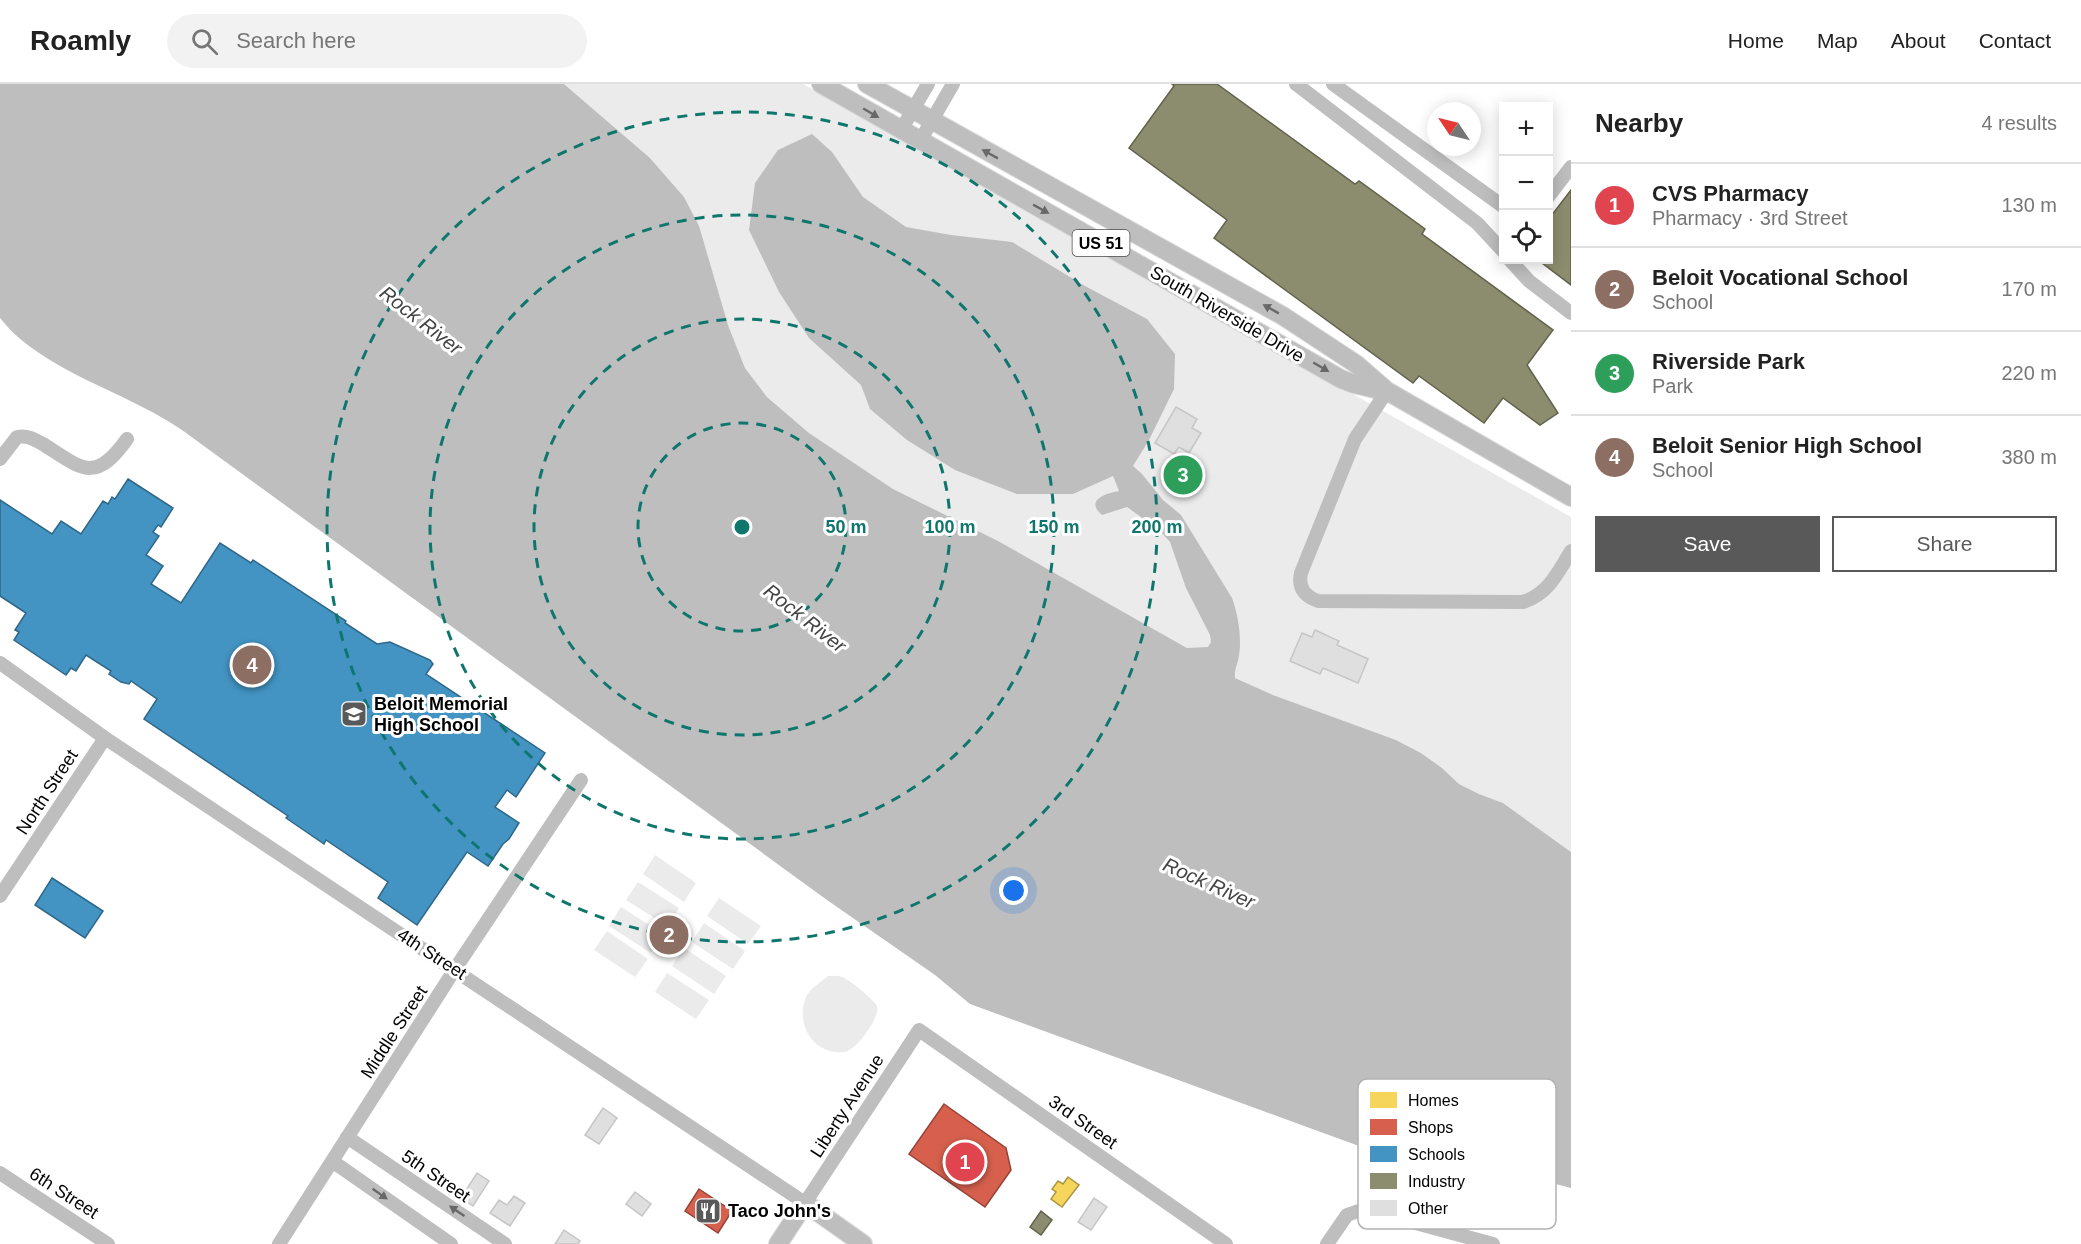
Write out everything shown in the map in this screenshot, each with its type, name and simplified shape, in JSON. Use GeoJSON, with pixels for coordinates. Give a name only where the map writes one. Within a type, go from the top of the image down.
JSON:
{"type":"FeatureCollection","features":[{"type":"Feature","properties":{"kind":"main road","name":"South Riverside Drive"},"geometry":{"type":"LineString","coordinates":[[821,84],[1341,379],[1387,391]]}},
{"type":"Feature","properties":{"kind":"main road","name":"South Riverside Drive"},"geometry":{"type":"LineString","coordinates":[[867,84],[1282,316],[1356,364],[1387,391],[1571,497]]}},
{"type":"Feature","properties":{"kind":"main road"},"geometry":{"type":"LineString","coordinates":[[778,1244],[805,1203]]}},
{"type":"Feature","properties":{"kind":"main road","name":"4th Street"},"geometry":{"type":"LineString","coordinates":[[805,1203],[863,1244]]}},
{"type":"Feature","properties":{"kind":"street"},"geometry":{"type":"LineString","coordinates":[[901,130],[928,84]]}},
{"type":"Feature","properties":{"kind":"street"},"geometry":{"type":"LineString","coordinates":[[920,141],[952,84]]}},
{"type":"Feature","properties":{"kind":"street"},"geometry":{"type":"LineString","coordinates":[[1333,84],[1499,204]]}},
{"type":"Feature","properties":{"kind":"street"},"geometry":{"type":"LineString","coordinates":[[1303,86],[1478,223],[1499,247]]}},
{"type":"Feature","properties":{"kind":"street"},"geometry":{"type":"LineString","coordinates":[[1553,190],[1571,167]]}},
{"type":"Feature","properties":{"kind":"street"},"geometry":{"type":"LineString","coordinates":[[1513,264],[1529,282],[1571,313]]}},
{"type":"Feature","properties":{"kind":"street"},"geometry":{"type":"LineString","coordinates":[[1387,391],[1355,439],[1336,482],[1301,573],[1301,588],[1305,594],[1318,601],[1523,602],[1539,596],[1545,590],[1571,551]]}},
{"type":"Feature","properties":{"kind":"street"},"geometry":{"type":"LineString","coordinates":[[0,459],[16,437],[28,436],[81,468],[95,468],[114,456],[127,439]]}},
{"type":"Feature","properties":{"kind":"street","name":"4th Street"},"geometry":{"type":"LineString","coordinates":[[0,663],[105,738],[805,1203]]}},
{"type":"Feature","properties":{"kind":"street","name":"North Street"},"geometry":{"type":"LineString","coordinates":[[0,896],[105,738]]}},
{"type":"Feature","properties":{"kind":"street","name":"Middle Street"},"geometry":{"type":"LineString","coordinates":[[279,1244],[455,969],[581,780]]}},
{"type":"Feature","properties":{"kind":"street","name":"Liberty Avenue"},"geometry":{"type":"LineString","coordinates":[[805,1203],[919,1030]]}},
{"type":"Feature","properties":{"kind":"street","name":"3rd Street"},"geometry":{"type":"LineString","coordinates":[[919,1030],[1226,1244]]}},
{"type":"Feature","properties":{"kind":"street","name":"5th Street"},"geometry":{"type":"LineString","coordinates":[[347,1137],[505,1244]]}},
{"type":"Feature","properties":{"kind":"street"},"geometry":{"type":"LineString","coordinates":[[332,1161],[451,1244]]}},
{"type":"Feature","properties":{"kind":"street","name":"6th Street"},"geometry":{"type":"LineString","coordinates":[[0,1173],[108,1244]]}},
{"type":"Feature","properties":{"kind":"street"},"geometry":{"type":"LineString","coordinates":[[1327,1244],[1347,1215],[1358,1211]]}},
{"type":"Feature","properties":{"kind":"street"},"geometry":{"type":"LineString","coordinates":[[1439,1229],[1493,1244]]}},
{"type":"Feature","properties":{"kind":"shaded area"},"geometry":{"type":"Polygon","coordinates":[[[564,84],[803,84],[1571,517],[1571,852],[1503,803],[1459,784],[1421,753],[1396,740],[1273,695],[1235,678],[1187,648],[998,542],[893,489],[809,433],[767,397],[745,368],[684,197],[650,158],[564,84]]]}},
{"type":"Feature","properties":{"kind":"shaded area"},"geometry":{"type":"Polygon","coordinates":[[[655,855],[696,883],[684,902],[643,874],[655,855]]]}},
{"type":"Feature","properties":{"kind":"shaded area"},"geometry":{"type":"Polygon","coordinates":[[[638,882],[679,908],[667,926],[626,900],[638,882]]]}},
{"type":"Feature","properties":{"kind":"shaded area"},"geometry":{"type":"Polygon","coordinates":[[[719,898],[761,926],[748,944],[707,916],[719,898]]]}},
{"type":"Feature","properties":{"kind":"shaded area"},"geometry":{"type":"Polygon","coordinates":[[[621,907],[663,934],[651,953],[609,926],[621,907]]]}},
{"type":"Feature","properties":{"kind":"shaded area"},"geometry":{"type":"Polygon","coordinates":[[[704,923],[745,951],[733,969],[692,942],[704,923]]]}},
{"type":"Feature","properties":{"kind":"shaded area"},"geometry":{"type":"Polygon","coordinates":[[[607,931],[648,959],[635,977],[594,950],[607,931]]]}},
{"type":"Feature","properties":{"kind":"shaded area"},"geometry":{"type":"Polygon","coordinates":[[[684,948],[726,976],[714,994],[672,966],[684,948]]]}},
{"type":"Feature","properties":{"kind":"shaded area"},"geometry":{"type":"Polygon","coordinates":[[[667,973],[709,1000],[696,1019],[655,992],[667,973]]]}},
{"type":"Feature","properties":{"kind":"shaded area"},"geometry":{"type":"Polygon","coordinates":[[[828,976],[839,976],[855,985],[877,1006],[875,1018],[866,1033],[854,1046],[844,1052],[833,1052],[823,1048],[809,1035],[805,1026],[803,1016],[807,995],[828,976]]]}},
{"type":"Feature","properties":{"kind":"water","name":"Rock River"},"geometry":{"type":"Polygon","coordinates":[[[0,84],[564,84],[650,158],[684,197],[699,226],[728,325],[745,368],[767,397],[809,433],[893,489],[998,541],[1187,648],[1208,647],[1211,642],[1210,635],[1186,588],[1170,542],[1159,530],[1127,507],[1102,515],[1097,510],[1095,505],[1099,498],[1119,491],[1113,476],[1073,494],[1017,494],[955,470],[907,440],[870,409],[861,385],[809,338],[779,292],[749,230],[755,183],[778,150],[812,134],[832,152],[863,197],[906,227],[1012,242],[1085,286],[1147,319],[1175,354],[1174,389],[1149,440],[1133,466],[1163,500],[1181,515],[1232,598],[1238,619],[1240,642],[1235,678],[1273,695],[1396,740],[1421,753],[1459,784],[1503,803],[1571,852],[1571,1188],[1556,1184],[1556,1079],[1358,1079],[1358,1146],[970,1004],[935,975],[827,900],[182,430],[58,365],[16,336],[0,318],[0,84]]]}},
{"type":"Feature","properties":{"kind":"building: Homes"},"geometry":{"type":"Polygon","coordinates":[[[1068,1177],[1079,1185],[1062,1207],[1051,1199],[1056,1192],[1052,1189],[1058,1181],[1063,1184],[1068,1177]]]}},
{"type":"Feature","properties":{"kind":"building: Shops"},"geometry":{"type":"Polygon","coordinates":[[[944,1104],[1006,1148],[1011,1170],[985,1207],[909,1154],[944,1104]]]}},
{"type":"Feature","properties":{"kind":"building: Shops","name":"Taco John's"},"geometry":{"type":"Polygon","coordinates":[[[699,1189],[732,1211],[718,1233],[685,1211],[699,1189]]]}},
{"type":"Feature","properties":{"kind":"building: Schools"},"geometry":{"type":"Polygon","coordinates":[[[128,479],[173,508],[161,527],[158,525],[153,532],[159,536],[146,555],[163,566],[151,584],[181,603],[220,543],[251,563],[253,560],[377,644],[390,642],[430,660],[433,664],[426,674],[545,753],[516,797],[507,790],[495,807],[519,823],[509,839],[488,866],[467,852],[417,925],[378,898],[388,882],[326,840],[324,844],[286,818],[288,816],[144,719],[157,699],[131,681],[129,684],[121,682],[109,674],[111,671],[86,655],[76,671],[71,668],[66,675],[14,640],[19,632],[15,630],[26,613],[0,596],[0,500],[52,534],[61,521],[81,534],[103,501],[108,504],[112,497],[115,499],[128,479]]]}},
{"type":"Feature","properties":{"kind":"building: Schools"},"geometry":{"type":"Polygon","coordinates":[[[52,878],[103,911],[85,938],[35,905],[52,878]]]}},
{"type":"Feature","properties":{"kind":"building: Industry"},"geometry":{"type":"Polygon","coordinates":[[[1172,84],[1217,84],[1355,184],[1359,181],[1425,229],[1422,234],[1553,330],[1527,365],[1558,413],[1540,425],[1503,398],[1484,423],[1419,376],[1413,383],[1214,238],[1227,220],[1129,148],[1174,86],[1172,84]]]}},
{"type":"Feature","properties":{"kind":"building: Industry"},"geometry":{"type":"Polygon","coordinates":[[[1571,190],[1571,285],[1543,264],[1553,264],[1553,213],[1571,190]]]}},
{"type":"Feature","properties":{"kind":"building: Industry"},"geometry":{"type":"Polygon","coordinates":[[[1041,1211],[1052,1220],[1041,1235],[1030,1227],[1041,1211]]]}},
{"type":"Feature","properties":{"kind":"building: Other"},"geometry":{"type":"Polygon","coordinates":[[[1176,407],[1197,419],[1192,428],[1201,433],[1189,453],[1179,447],[1174,454],[1155,443],[1176,407]]]}},
{"type":"Feature","properties":{"kind":"building: Other"},"geometry":{"type":"Polygon","coordinates":[[[1315,630],[1339,641],[1337,645],[1368,659],[1358,683],[1323,668],[1320,674],[1290,661],[1302,633],[1312,637],[1315,630]]]}},
{"type":"Feature","properties":{"kind":"building: Other"},"geometry":{"type":"Polygon","coordinates":[[[603,1108],[617,1118],[599,1144],[585,1135],[603,1108]]]}},
{"type":"Feature","properties":{"kind":"building: Other"},"geometry":{"type":"Polygon","coordinates":[[[477,1173],[489,1181],[473,1206],[461,1198],[477,1173]]]}},
{"type":"Feature","properties":{"kind":"building: Other"},"geometry":{"type":"Polygon","coordinates":[[[635,1192],[651,1204],[642,1216],[626,1204],[635,1192]]]}},
{"type":"Feature","properties":{"kind":"building: Other"},"geometry":{"type":"Polygon","coordinates":[[[514,1196],[525,1203],[510,1226],[490,1213],[499,1200],[507,1205],[514,1196]]]}},
{"type":"Feature","properties":{"kind":"building: Other"},"geometry":{"type":"Polygon","coordinates":[[[1094,1198],[1107,1207],[1091,1230],[1078,1222],[1094,1198]]]}},
{"type":"Feature","properties":{"kind":"building: Other"},"geometry":{"type":"Polygon","coordinates":[[[564,1230],[580,1241],[578,1244],[555,1244],[564,1230]]]}},
{"type":"Feature","properties":{"kind":"place","name":"Riverside Park"},"geometry":{"type":"Point","coordinates":[1183,475]}},
{"type":"Feature","properties":{"kind":"place","name":"Beloit Senior High School"},"geometry":{"type":"Point","coordinates":[252,665]}},
{"type":"Feature","properties":{"kind":"place","name":"Beloit Memorial High School"},"geometry":{"type":"Point","coordinates":[354,714]}},
{"type":"Feature","properties":{"kind":"place","name":"Beloit Vocational School"},"geometry":{"type":"Point","coordinates":[669,935]}},
{"type":"Feature","properties":{"kind":"place","name":"CVS Pharmacy"},"geometry":{"type":"Point","coordinates":[965,1162]}},
{"type":"Feature","properties":{"kind":"place","name":"Taco John's"},"geometry":{"type":"Point","coordinates":[708,1211]}}]}
